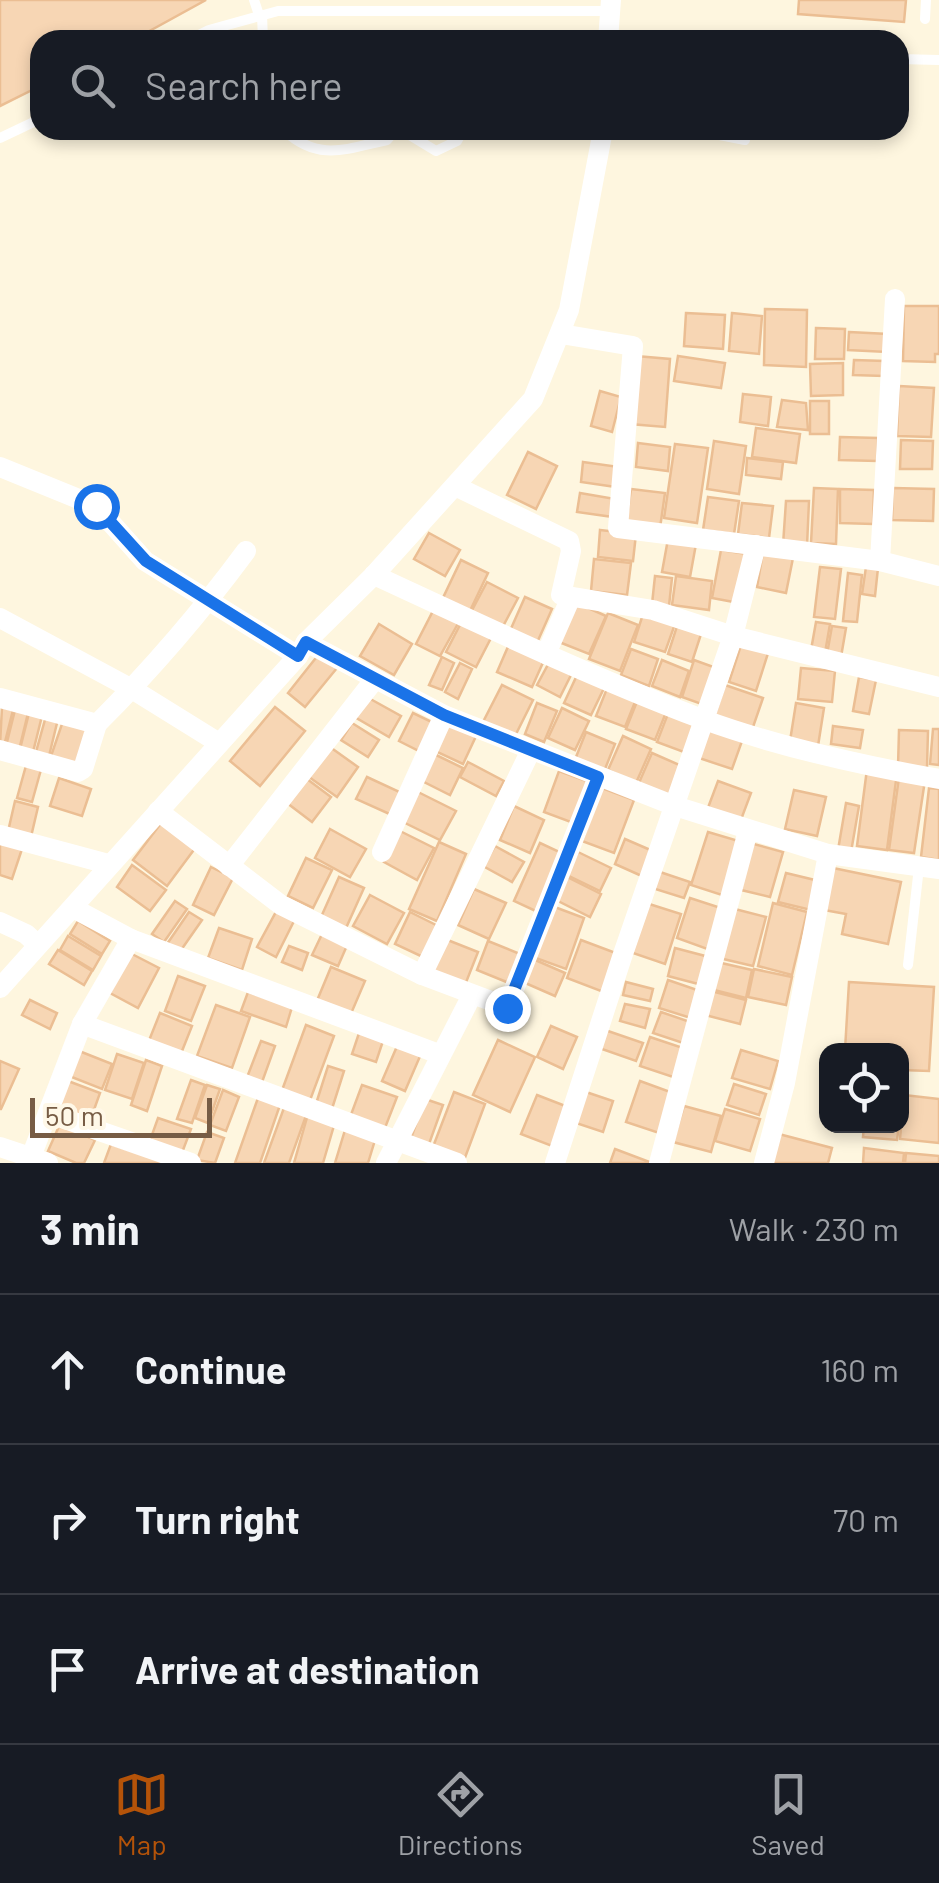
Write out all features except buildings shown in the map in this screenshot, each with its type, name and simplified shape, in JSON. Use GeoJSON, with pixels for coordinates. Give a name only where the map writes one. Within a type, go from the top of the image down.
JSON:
{"type":"FeatureCollection","features":[{"type":"Feature","properties":{"kind":"street"},"geometry":{"type":"LineString","coordinates":[[609,30],[610,5]]}},
{"type":"Feature","properties":{"kind":"street"},"geometry":{"type":"LineString","coordinates":[[0,988],[302,649],[533,399],[561,334],[572,294],[601,140]]}},
{"type":"Feature","properties":{"kind":"street"},"geometry":{"type":"LineString","coordinates":[[880,561],[896,300]]}},
{"type":"Feature","properties":{"kind":"street"},"geometry":{"type":"LineString","coordinates":[[561,334],[634,346],[618,528],[880,561],[939,576]]}},
{"type":"Feature","properties":{"kind":"street"},"geometry":{"type":"LineString","coordinates":[[0,466],[96,506],[146,561],[210,600],[302,649],[375,678],[444,715],[598,777],[748,831],[828,854],[929,868]]}},
{"type":"Feature","properties":{"kind":"street"},"geometry":{"type":"LineString","coordinates":[[454,486],[570,541],[560,593],[653,610],[733,636],[939,687]]}},
{"type":"Feature","properties":{"kind":"street"},"geometry":{"type":"LineString","coordinates":[[555,1163],[622,954],[733,636],[756,545]]}},
{"type":"Feature","properties":{"kind":"street"},"geometry":{"type":"LineString","coordinates":[[0,750],[78,772],[83,768],[97,724],[210,600],[246,551]]}},
{"type":"Feature","properties":{"kind":"street"},"geometry":{"type":"LineString","coordinates":[[374,575],[546,654],[705,720],[861,765],[939,778]]}},
{"type":"Feature","properties":{"kind":"street"},"geometry":{"type":"LineString","coordinates":[[546,654],[571,597]]}},
{"type":"Feature","properties":{"kind":"street"},"geometry":{"type":"LineString","coordinates":[[0,618],[132,689],[219,743]]}},
{"type":"Feature","properties":{"kind":"street"},"geometry":{"type":"LineString","coordinates":[[229,866],[375,678]]}},
{"type":"Feature","properties":{"kind":"street"},"geometry":{"type":"LineString","coordinates":[[0,698],[97,724]]}},
{"type":"Feature","properties":{"kind":"street"},"geometry":{"type":"LineString","coordinates":[[382,852],[444,715]]}},
{"type":"Feature","properties":{"kind":"street"},"geometry":{"type":"LineString","coordinates":[[422,975],[531,750]]}},
{"type":"Feature","properties":{"kind":"street"},"geometry":{"type":"LineString","coordinates":[[158,811],[281,906],[422,975],[507,1008],[598,777]]}},
{"type":"Feature","properties":{"kind":"street"},"geometry":{"type":"LineString","coordinates":[[659,1163],[748,831]]}},
{"type":"Feature","properties":{"kind":"street"},"geometry":{"type":"LineString","coordinates":[[0,835],[108,864]]}},
{"type":"Feature","properties":{"kind":"street"},"geometry":{"type":"LineString","coordinates":[[764,1163],[785,1082],[828,854]]}},
{"type":"Feature","properties":{"kind":"street"},"geometry":{"type":"LineString","coordinates":[[73,908],[131,939],[439,1054]]}},
{"type":"Feature","properties":{"kind":"street"},"geometry":{"type":"LineString","coordinates":[[0,922],[37,944]]}},
{"type":"Feature","properties":{"kind":"street"},"geometry":{"type":"LineString","coordinates":[[0,1146],[39,1160],[48,1113],[82,1024],[131,939]]}},
{"type":"Feature","properties":{"kind":"street"},"geometry":{"type":"LineString","coordinates":[[386,1163],[472,994]]}},
{"type":"Feature","properties":{"kind":"street"},"geometry":{"type":"LineString","coordinates":[[82,1024],[457,1163]]}},
{"type":"Feature","properties":{"kind":"street"},"geometry":{"type":"LineString","coordinates":[[48,1113],[191,1163]]}},
{"type":"Feature","properties":{"kind":"lane"},"geometry":{"type":"LineString","coordinates":[[254,0],[262,30]]}},
{"type":"Feature","properties":{"kind":"lane"},"geometry":{"type":"LineString","coordinates":[[925,19],[926,0]]}},
{"type":"Feature","properties":{"kind":"lane"},"geometry":{"type":"LineString","coordinates":[[209,30],[278,11],[610,5]]}},
{"type":"Feature","properties":{"kind":"lane"},"geometry":{"type":"LineString","coordinates":[[909,59],[939,60]]}},
{"type":"Feature","properties":{"kind":"lane"},"geometry":{"type":"LineString","coordinates":[[0,138],[30,123]]}},
{"type":"Feature","properties":{"kind":"lane"},"geometry":{"type":"LineString","coordinates":[[295,140],[330,152],[387,140]]}},
{"type":"Feature","properties":{"kind":"lane"},"geometry":{"type":"LineString","coordinates":[[418,140],[436,151],[458,140]]}},
{"type":"Feature","properties":{"kind":"lane"},"geometry":{"type":"LineString","coordinates":[[908,965],[929,868]]}},
{"type":"Feature","properties":{"kind":"route"},"geometry":{"type":"LineString","coordinates":[[96,506],[146,561],[298,656],[306,642],[444,715],[598,777],[507,1008]]}}]}
